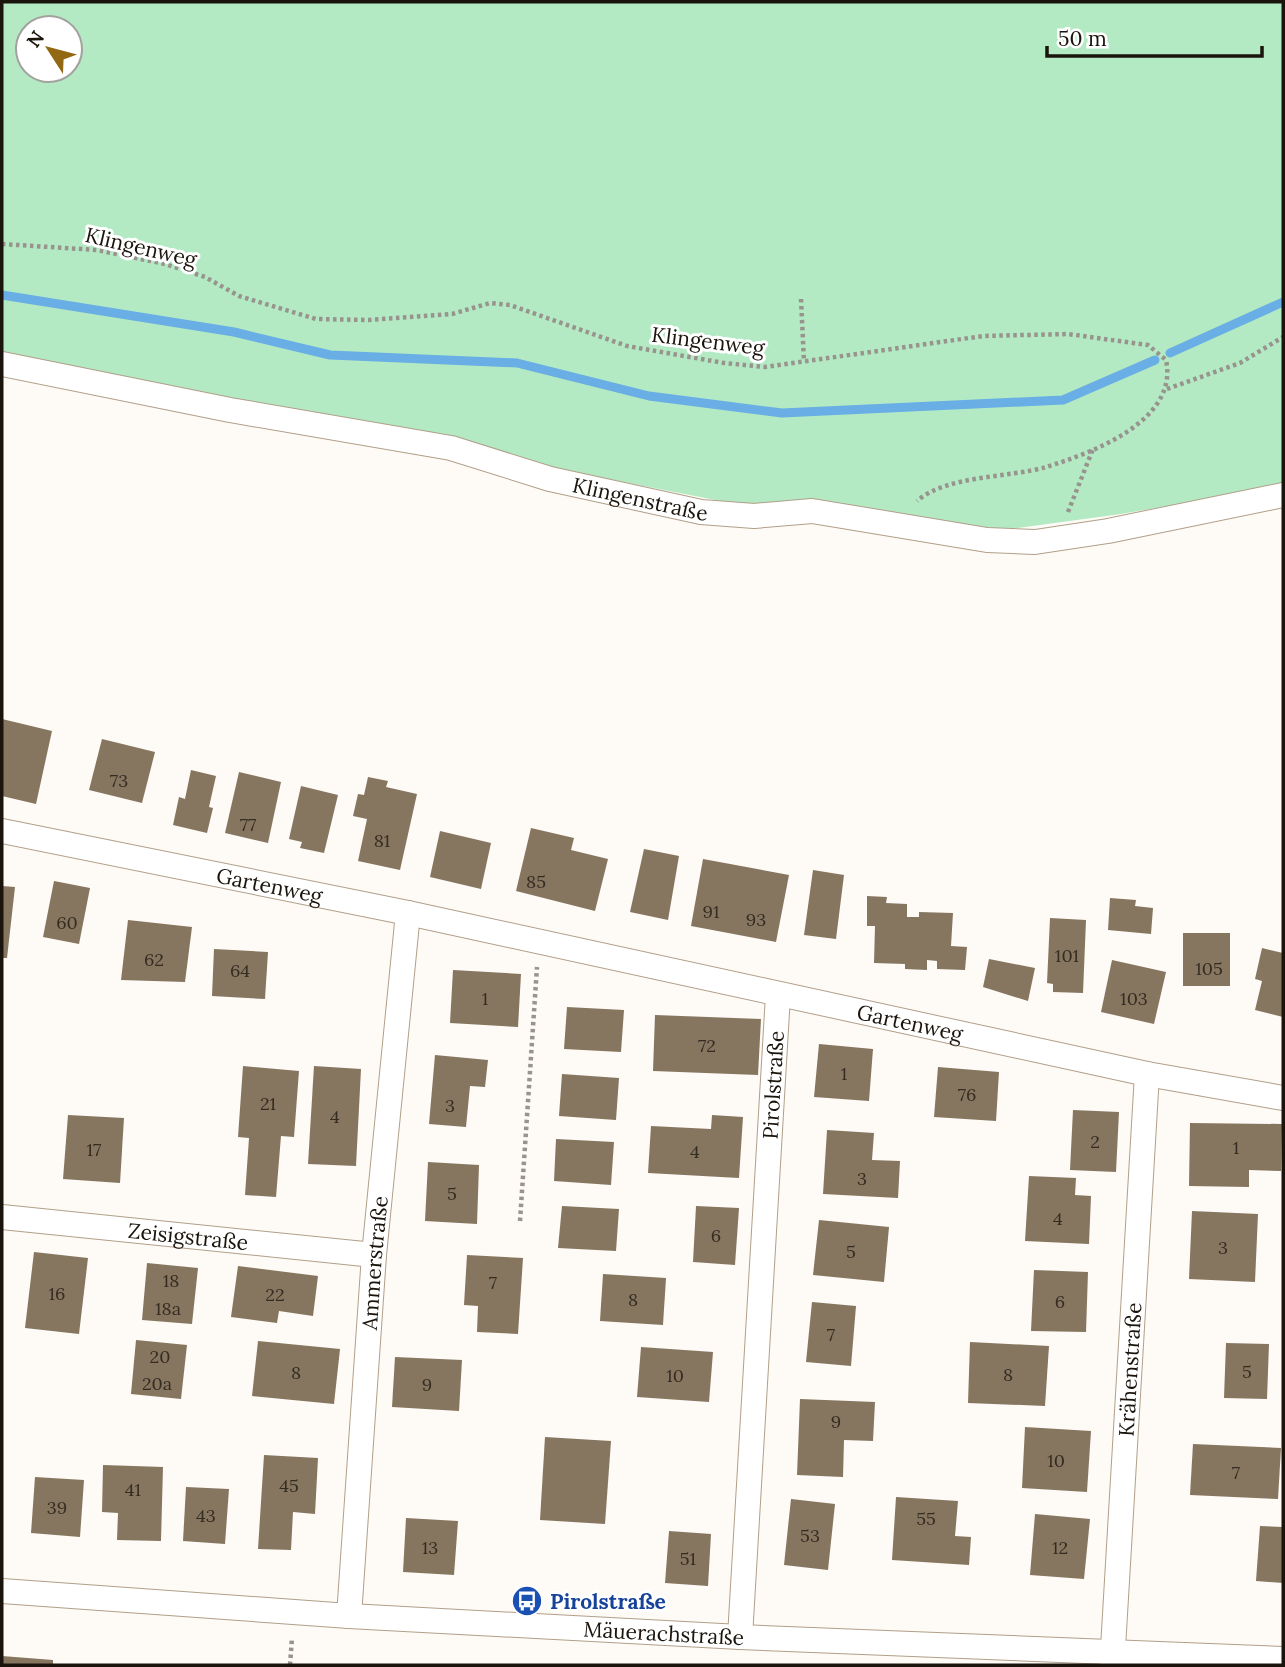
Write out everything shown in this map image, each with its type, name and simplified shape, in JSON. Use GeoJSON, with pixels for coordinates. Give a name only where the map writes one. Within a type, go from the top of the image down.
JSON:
{"type":"FeatureCollection","features":[{"type":"Feature","properties":{"kind":"street","name":"Klingenstraße"},"geometry":{"type":"LineString","coordinates":[[2,364],[230,410],[451,448],[550,479],[701,512],[754,516],[812,511],[988,540],[1035,541],[1108,531],[1283,495]]}},
{"type":"Feature","properties":{"kind":"street","name":"Gartenweg"},"geometry":{"type":"LineString","coordinates":[[2,831],[408,913],[1147,1074],[1283,1098]]}},
{"type":"Feature","properties":{"kind":"street","name":"Ammerstraße"},"geometry":{"type":"LineString","coordinates":[[349,1616],[374,1255],[408,913]]}},
{"type":"Feature","properties":{"kind":"street","name":"Pirolstraße"},"geometry":{"type":"LineString","coordinates":[[740,1637],[779,995]]}},
{"type":"Feature","properties":{"kind":"street","name":"Krähenstraße"},"geometry":{"type":"LineString","coordinates":[[1113,1658],[1147,1074]]}},
{"type":"Feature","properties":{"kind":"street","name":"Zeisigstraße"},"geometry":{"type":"LineString","coordinates":[[2,1217],[374,1255]]}},
{"type":"Feature","properties":{"kind":"street","name":"Mäuerachstraße"},"geometry":{"type":"LineString","coordinates":[[2,1591],[349,1616],[1113,1658],[1283,1659]]}},
{"type":"Feature","properties":{"kind":"path","name":"Klingenweg"},"geometry":{"type":"LineString","coordinates":[[2,244],[97,250],[165,264],[205,277],[239,296],[316,319],[344,322],[452,314],[490,303],[539,313],[627,346],[678,356],[765,367],[983,336],[1089,335],[1136,342],[1155,348],[1166,360],[1167,389]]}},
{"type":"Feature","properties":{"kind":"path"},"geometry":{"type":"LineString","coordinates":[[801,299],[804,362]]}},
{"type":"Feature","properties":{"kind":"path"},"geometry":{"type":"LineString","coordinates":[[904,525],[911,507],[922,497],[946,486],[1046,467],[1093,448],[1136,426],[1160,403],[1167,389],[1240,363],[1283,337]]}},
{"type":"Feature","properties":{"kind":"path"},"geometry":{"type":"LineString","coordinates":[[1065,519],[1093,448]]}},
{"type":"Feature","properties":{"kind":"path"},"geometry":{"type":"LineString","coordinates":[[520,1222],[538,942]]}},
{"type":"Feature","properties":{"kind":"green space"},"geometry":{"type":"Polygon","coordinates":[[[2,2],[1283,2],[1283,486],[1121,514],[988,532],[849,526],[2,361],[2,2]]]}},
{"type":"Feature","properties":{"kind":"building"},"geometry":{"type":"Polygon","coordinates":[[[2,719],[52,731],[36,804],[2,796],[2,719]]]}},
{"type":"Feature","properties":{"kind":"building"},"geometry":{"type":"Polygon","coordinates":[[[102,739],[155,752],[142,803],[89,790],[102,739]]]}},
{"type":"Feature","properties":{"kind":"building"},"geometry":{"type":"Polygon","coordinates":[[[191,770],[216,776],[207,833],[173,825],[179,797],[185,799],[191,770]]]}},
{"type":"Feature","properties":{"kind":"building"},"geometry":{"type":"Polygon","coordinates":[[[239,772],[281,782],[268,843],[225,833],[239,772]]]}},
{"type":"Feature","properties":{"kind":"building"},"geometry":{"type":"Polygon","coordinates":[[[368,777],[388,781],[386,787],[417,794],[400,870],[358,861],[367,819],[353,816],[358,794],[364,795],[368,777]]]}},
{"type":"Feature","properties":{"kind":"building"},"geometry":{"type":"Polygon","coordinates":[[[301,786],[338,795],[324,853],[300,848],[302,842],[289,839],[301,786]]]}},
{"type":"Feature","properties":{"kind":"building"},"geometry":{"type":"Polygon","coordinates":[[[531,828],[574,838],[571,850],[608,859],[595,911],[516,891],[531,828]]]}},
{"type":"Feature","properties":{"kind":"building"},"geometry":{"type":"Polygon","coordinates":[[[440,831],[491,843],[481,889],[430,877],[440,831]]]}},
{"type":"Feature","properties":{"kind":"building"},"geometry":{"type":"Polygon","coordinates":[[[644,849],[679,856],[668,920],[630,912],[644,849]]]}},
{"type":"Feature","properties":{"kind":"building"},"geometry":{"type":"Polygon","coordinates":[[[703,859],[789,875],[776,942],[691,926],[703,859]]]}},
{"type":"Feature","properties":{"kind":"building"},"geometry":{"type":"Polygon","coordinates":[[[813,870],[844,875],[836,939],[804,935],[813,870]]]}},
{"type":"Feature","properties":{"kind":"building"},"geometry":{"type":"Polygon","coordinates":[[[54,881],[90,888],[79,944],[43,937],[54,881]]]}},
{"type":"Feature","properties":{"kind":"building"},"geometry":{"type":"Polygon","coordinates":[[[2,886],[15,887],[7,958],[2,958],[2,886]]]}},
{"type":"Feature","properties":{"kind":"building"},"geometry":{"type":"Polygon","coordinates":[[[867,896],[887,897],[886,903],[907,904],[907,917],[919,917],[919,912],[953,913],[951,946],[967,947],[965,970],[937,969],[937,961],[927,960],[927,970],[905,969],[905,964],[874,963],[875,926],[867,926],[867,896]]]}},
{"type":"Feature","properties":{"kind":"building"},"geometry":{"type":"Polygon","coordinates":[[[1110,898],[1136,900],[1135,906],[1153,908],[1151,934],[1108,930],[1110,898]]]}},
{"type":"Feature","properties":{"kind":"building"},"geometry":{"type":"Polygon","coordinates":[[[1050,918],[1086,920],[1083,993],[1053,992],[1053,984],[1047,983],[1050,918]]]}},
{"type":"Feature","properties":{"kind":"building"},"geometry":{"type":"Polygon","coordinates":[[[128,920],[192,927],[185,982],[121,980],[128,920]]]}},
{"type":"Feature","properties":{"kind":"building"},"geometry":{"type":"Polygon","coordinates":[[[1183,933],[1230,933],[1230,986],[1183,986],[1183,933]]]}},
{"type":"Feature","properties":{"kind":"building"},"geometry":{"type":"Polygon","coordinates":[[[1262,948],[1283,953],[1283,1017],[1255,1010],[1262,981],[1255,979],[1262,948]]]}},
{"type":"Feature","properties":{"kind":"building"},"geometry":{"type":"Polygon","coordinates":[[[214,949],[268,952],[265,999],[212,996],[214,949]]]}},
{"type":"Feature","properties":{"kind":"building"},"geometry":{"type":"Polygon","coordinates":[[[989,959],[1035,968],[1028,1001],[983,987],[989,959]]]}},
{"type":"Feature","properties":{"kind":"building"},"geometry":{"type":"Polygon","coordinates":[[[1112,960],[1166,972],[1154,1024],[1101,1012],[1112,960]]]}},
{"type":"Feature","properties":{"kind":"building"},"geometry":{"type":"Polygon","coordinates":[[[453,970],[521,974],[518,1027],[450,1023],[453,970]]]}},
{"type":"Feature","properties":{"kind":"building"},"geometry":{"type":"Polygon","coordinates":[[[567,1007],[624,1010],[621,1052],[564,1049],[567,1007]]]}},
{"type":"Feature","properties":{"kind":"building"},"geometry":{"type":"Polygon","coordinates":[[[655,1015],[761,1019],[758,1075],[653,1071],[655,1015]]]}},
{"type":"Feature","properties":{"kind":"building"},"geometry":{"type":"Polygon","coordinates":[[[819,1044],[873,1049],[869,1101],[814,1097],[819,1044]]]}},
{"type":"Feature","properties":{"kind":"building"},"geometry":{"type":"Polygon","coordinates":[[[435,1055],[488,1060],[485,1087],[470,1086],[466,1127],[429,1124],[435,1055]]]}},
{"type":"Feature","properties":{"kind":"building"},"geometry":{"type":"Polygon","coordinates":[[[243,1066],[299,1071],[294,1137],[281,1136],[276,1197],[245,1195],[249,1138],[238,1137],[243,1066]]]}},
{"type":"Feature","properties":{"kind":"building"},"geometry":{"type":"Polygon","coordinates":[[[314,1066],[361,1069],[356,1166],[308,1164],[314,1066]]]}},
{"type":"Feature","properties":{"kind":"building"},"geometry":{"type":"Polygon","coordinates":[[[938,1067],[999,1072],[996,1121],[934,1117],[938,1067]]]}},
{"type":"Feature","properties":{"kind":"building"},"geometry":{"type":"Polygon","coordinates":[[[562,1074],[619,1078],[616,1120],[559,1116],[562,1074]]]}},
{"type":"Feature","properties":{"kind":"building"},"geometry":{"type":"Polygon","coordinates":[[[1073,1110],[1119,1112],[1116,1172],[1070,1170],[1073,1110]]]}},
{"type":"Feature","properties":{"kind":"building"},"geometry":{"type":"Polygon","coordinates":[[[68,1115],[124,1118],[120,1183],[63,1179],[68,1115]]]}},
{"type":"Feature","properties":{"kind":"building"},"geometry":{"type":"Polygon","coordinates":[[[712,1115],[743,1117],[739,1178],[648,1173],[651,1126],[711,1129],[712,1115]]]}},
{"type":"Feature","properties":{"kind":"building"},"geometry":{"type":"Polygon","coordinates":[[[1190,1123],[1282,1124],[1281,1171],[1249,1170],[1249,1187],[1189,1186],[1190,1123]]]}},
{"type":"Feature","properties":{"kind":"building"},"geometry":{"type":"Polygon","coordinates":[[[827,1130],[874,1133],[872,1160],[900,1161],[898,1198],[823,1194],[827,1130]]]}},
{"type":"Feature","properties":{"kind":"building"},"geometry":{"type":"Polygon","coordinates":[[[556,1139],[614,1142],[611,1185],[554,1181],[556,1139]]]}},
{"type":"Feature","properties":{"kind":"building"},"geometry":{"type":"Polygon","coordinates":[[[428,1162],[479,1165],[477,1224],[425,1221],[428,1162]]]}},
{"type":"Feature","properties":{"kind":"building"},"geometry":{"type":"Polygon","coordinates":[[[1029,1176],[1076,1178],[1075,1195],[1091,1196],[1089,1244],[1025,1241],[1029,1176]]]}},
{"type":"Feature","properties":{"kind":"building"},"geometry":{"type":"Polygon","coordinates":[[[562,1206],[619,1209],[616,1251],[558,1248],[562,1206]]]}},
{"type":"Feature","properties":{"kind":"building"},"geometry":{"type":"Polygon","coordinates":[[[696,1206],[739,1208],[735,1265],[693,1262],[696,1206]]]}},
{"type":"Feature","properties":{"kind":"building"},"geometry":{"type":"Polygon","coordinates":[[[1192,1211],[1258,1214],[1255,1282],[1189,1279],[1192,1211]]]}},
{"type":"Feature","properties":{"kind":"building"},"geometry":{"type":"Polygon","coordinates":[[[819,1220],[889,1227],[884,1282],[813,1275],[819,1220]]]}},
{"type":"Feature","properties":{"kind":"building"},"geometry":{"type":"Polygon","coordinates":[[[34,1252],[88,1258],[79,1334],[25,1328],[34,1252]]]}},
{"type":"Feature","properties":{"kind":"building"},"geometry":{"type":"Polygon","coordinates":[[[467,1255],[523,1258],[518,1334],[477,1332],[478,1306],[464,1305],[467,1255]]]}},
{"type":"Feature","properties":{"kind":"building"},"geometry":{"type":"Polygon","coordinates":[[[147,1263],[198,1268],[192,1324],[142,1320],[147,1263]]]}},
{"type":"Feature","properties":{"kind":"building"},"geometry":{"type":"Polygon","coordinates":[[[238,1266],[318,1276],[313,1316],[279,1311],[277,1323],[231,1317],[238,1266]]]}},
{"type":"Feature","properties":{"kind":"building"},"geometry":{"type":"Polygon","coordinates":[[[1034,1270],[1088,1272],[1086,1332],[1031,1331],[1034,1270]]]}},
{"type":"Feature","properties":{"kind":"building"},"geometry":{"type":"Polygon","coordinates":[[[603,1274],[666,1278],[663,1325],[600,1321],[603,1274]]]}},
{"type":"Feature","properties":{"kind":"building"},"geometry":{"type":"Polygon","coordinates":[[[812,1302],[856,1306],[851,1366],[806,1362],[812,1302]]]}},
{"type":"Feature","properties":{"kind":"building"},"geometry":{"type":"Polygon","coordinates":[[[136,1340],[187,1345],[181,1399],[131,1394],[136,1340]]]}},
{"type":"Feature","properties":{"kind":"building"},"geometry":{"type":"Polygon","coordinates":[[[258,1341],[340,1349],[334,1404],[252,1396],[258,1341]]]}},
{"type":"Feature","properties":{"kind":"building"},"geometry":{"type":"Polygon","coordinates":[[[970,1342],[1049,1346],[1045,1406],[968,1403],[970,1342]]]}},
{"type":"Feature","properties":{"kind":"building"},"geometry":{"type":"Polygon","coordinates":[[[1226,1343],[1269,1344],[1267,1399],[1224,1398],[1226,1343]]]}},
{"type":"Feature","properties":{"kind":"building"},"geometry":{"type":"Polygon","coordinates":[[[641,1347],[713,1352],[709,1402],[637,1397],[641,1347]]]}},
{"type":"Feature","properties":{"kind":"building"},"geometry":{"type":"Polygon","coordinates":[[[395,1357],[462,1360],[459,1411],[392,1407],[395,1357]]]}},
{"type":"Feature","properties":{"kind":"building"},"geometry":{"type":"Polygon","coordinates":[[[800,1399],[875,1402],[873,1441],[844,1440],[843,1477],[797,1475],[800,1399]]]}},
{"type":"Feature","properties":{"kind":"building"},"geometry":{"type":"Polygon","coordinates":[[[1025,1427],[1091,1431],[1087,1492],[1022,1488],[1025,1427]]]}},
{"type":"Feature","properties":{"kind":"building"},"geometry":{"type":"Polygon","coordinates":[[[545,1437],[611,1441],[605,1524],[540,1520],[545,1437]]]}},
{"type":"Feature","properties":{"kind":"building"},"geometry":{"type":"Polygon","coordinates":[[[1193,1444],[1281,1448],[1278,1499],[1190,1495],[1193,1444]]]}},
{"type":"Feature","properties":{"kind":"building"},"geometry":{"type":"Polygon","coordinates":[[[264,1455],[318,1458],[315,1514],[293,1512],[291,1550],[258,1549],[264,1455]]]}},
{"type":"Feature","properties":{"kind":"building"},"geometry":{"type":"Polygon","coordinates":[[[103,1465],[163,1467],[161,1541],[117,1540],[118,1513],[102,1512],[103,1465]]]}},
{"type":"Feature","properties":{"kind":"building"},"geometry":{"type":"Polygon","coordinates":[[[35,1477],[84,1480],[80,1537],[31,1533],[35,1477]]]}},
{"type":"Feature","properties":{"kind":"building"},"geometry":{"type":"Polygon","coordinates":[[[186,1487],[229,1489],[225,1544],[183,1541],[186,1487]]]}},
{"type":"Feature","properties":{"kind":"building"},"geometry":{"type":"Polygon","coordinates":[[[896,1497],[958,1501],[955,1536],[971,1537],[969,1565],[892,1560],[896,1497]]]}},
{"type":"Feature","properties":{"kind":"building"},"geometry":{"type":"Polygon","coordinates":[[[791,1499],[835,1504],[828,1570],[784,1565],[791,1499]]]}},
{"type":"Feature","properties":{"kind":"building"},"geometry":{"type":"Polygon","coordinates":[[[1035,1514],[1090,1519],[1084,1579],[1030,1575],[1035,1514]]]}},
{"type":"Feature","properties":{"kind":"building"},"geometry":{"type":"Polygon","coordinates":[[[406,1518],[458,1521],[454,1575],[403,1572],[406,1518]]]}},
{"type":"Feature","properties":{"kind":"building"},"geometry":{"type":"Polygon","coordinates":[[[1260,1526],[1283,1527],[1283,1583],[1256,1581],[1260,1526]]]}},
{"type":"Feature","properties":{"kind":"building"},"geometry":{"type":"Polygon","coordinates":[[[669,1531],[711,1534],[708,1586],[665,1583],[669,1531]]]}},
{"type":"Feature","properties":{"kind":"building"},"geometry":{"type":"Polygon","coordinates":[[[2,1656],[53,1660],[53,1665],[2,1665],[2,1656]]]}},
{"type":"Feature","properties":{"kind":"waterway"},"geometry":{"type":"LineString","coordinates":[[2,295],[234,332],[330,355],[517,363],[649,396],[782,413],[1063,400],[1155,360]]}},
{"type":"Feature","properties":{"kind":"waterway"},"geometry":{"type":"LineString","coordinates":[[1170,353],[1283,302]]}},
{"type":"Feature","properties":{"kind":"place","name":"Pirolstraße"},"geometry":{"type":"Point","coordinates":[527,1601]}}]}
